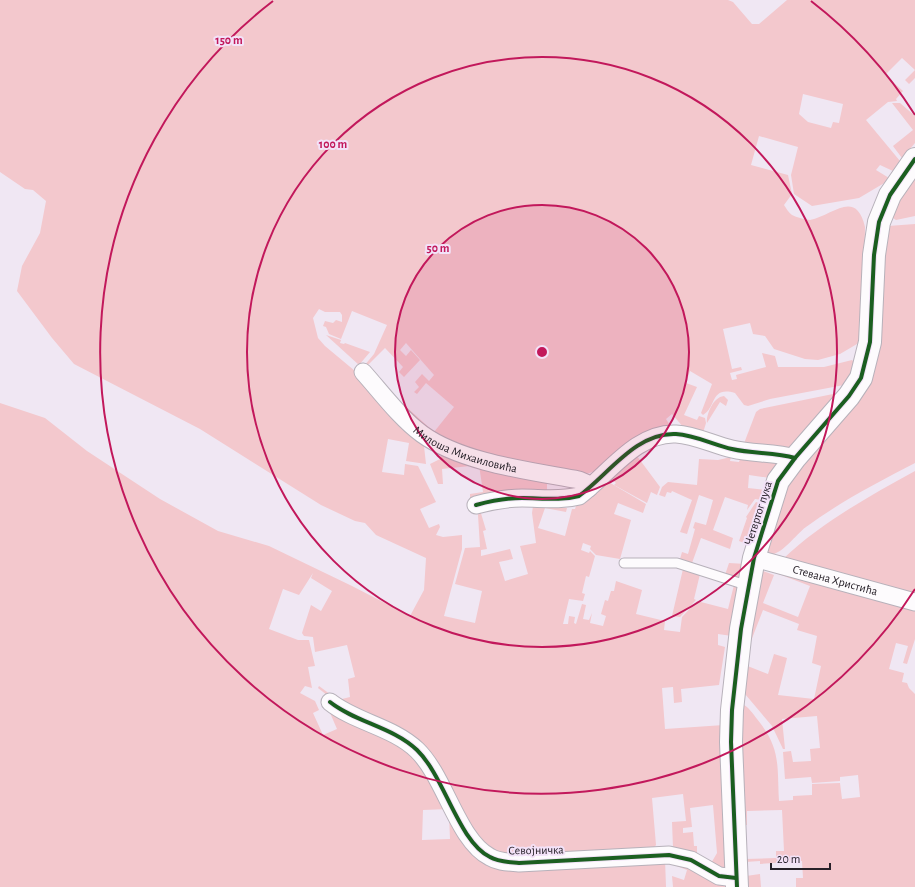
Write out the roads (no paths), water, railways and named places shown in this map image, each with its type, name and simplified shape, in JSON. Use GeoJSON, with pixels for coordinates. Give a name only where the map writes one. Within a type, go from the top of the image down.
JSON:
{"type":"FeatureCollection","features":[{"type":"Feature","properties":{"kind":"street","name":"Четвртог пука"},"geometry":{"type":"LineString","coordinates":[[737,882],[731,742],[732,710],[741,629],[754,558],[778,481],[795,458],[849,396],[861,378],[870,342],[874,255],[879,222],[890,195],[915,159]]}},
{"type":"Feature","properties":{"kind":"street","name":"Милоша Михаиловића"},"geometry":{"type":"LineString","coordinates":[[363,372],[406,419],[421,433],[436,442],[460,452],[500,464],[579,480],[586,483],[590,488]]}},
{"type":"Feature","properties":{"kind":"street"},"geometry":{"type":"LineString","coordinates":[[476,505],[521,498],[568,499],[579,496],[635,448],[649,440],[666,434],[686,435],[722,447],[749,453],[782,454],[795,458]]}},
{"type":"Feature","properties":{"kind":"street","name":"Стевана Христића"},"geometry":{"type":"LineString","coordinates":[[754,558],[915,602]]}},
{"type":"Feature","properties":{"kind":"street","name":"Севојничка"},"geometry":{"type":"LineString","coordinates":[[330,702],[338,709],[394,734],[417,750],[432,770],[468,838],[490,857],[504,862],[519,863],[669,855],[691,860],[719,876],[737,882]]}},
{"type":"Feature","properties":{"kind":"lane"},"geometry":{"type":"LineString","coordinates":[[624,563],[677,563],[749,586]]}}]}
